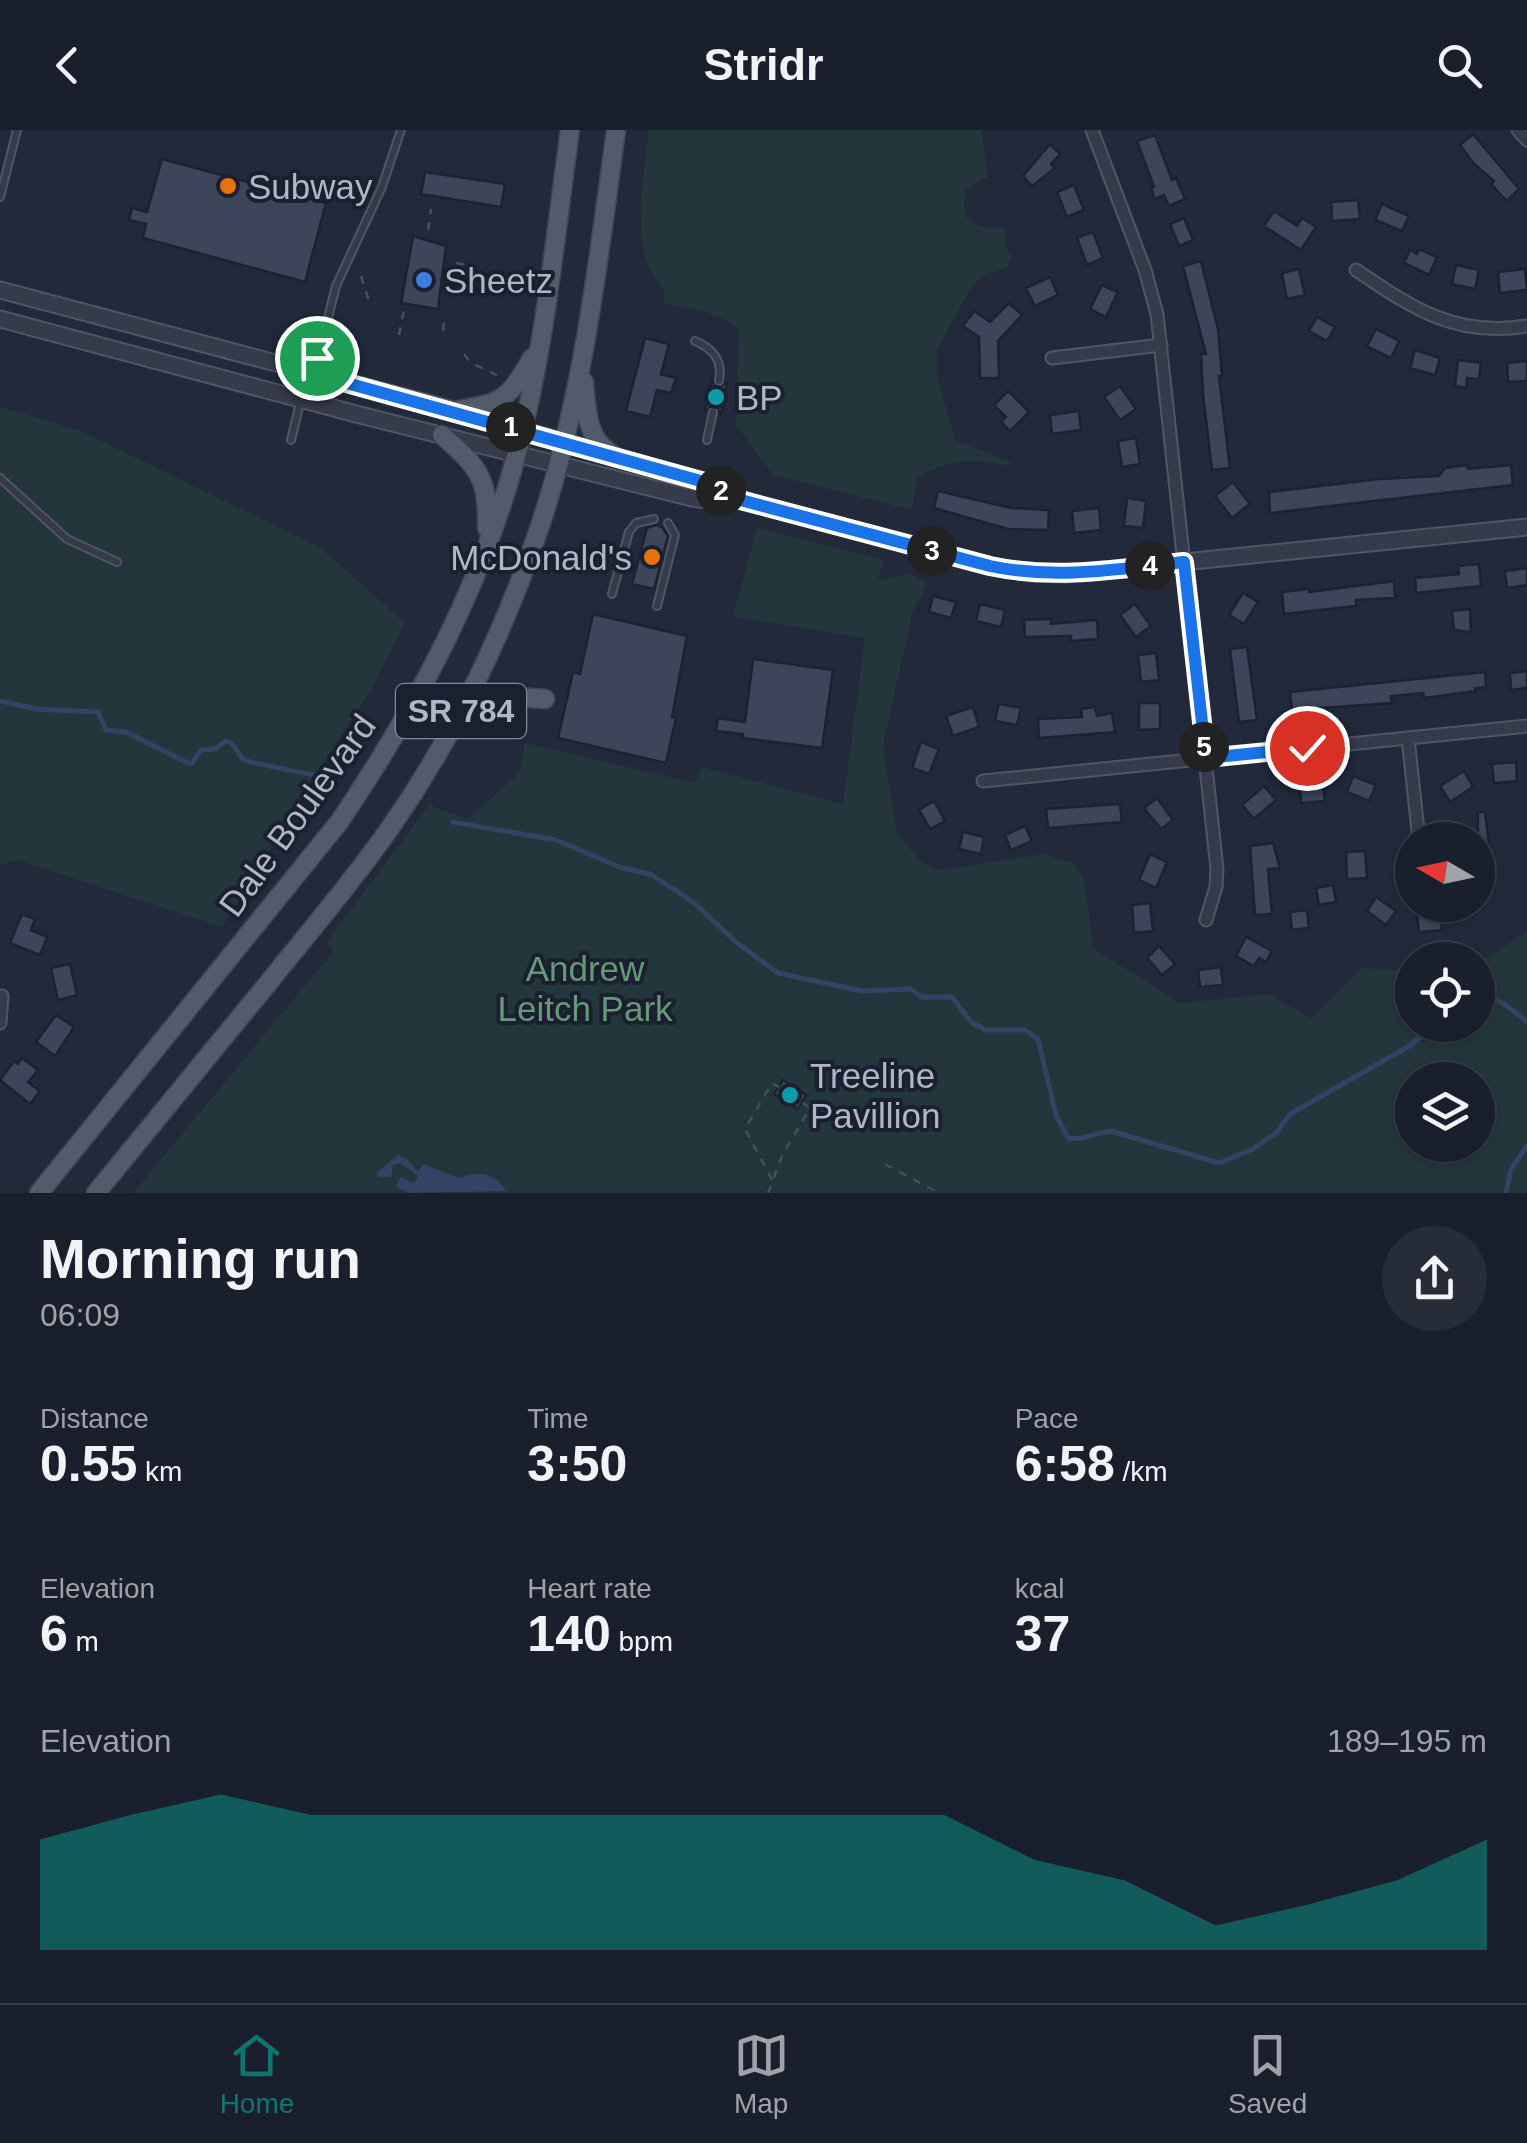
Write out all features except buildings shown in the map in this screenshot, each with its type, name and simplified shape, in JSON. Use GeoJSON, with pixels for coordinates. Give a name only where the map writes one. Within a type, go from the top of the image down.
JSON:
{"type":"FeatureCollection","features":[{"type":"Feature","properties":{"kind":"main road","name":"Dale Boulevard"},"geometry":{"type":"LineString","coordinates":[[39,1193],[340,821],[414,704],[486,546],[517,454],[538,349],[570,130]]}},
{"type":"Feature","properties":{"kind":"main road","name":"SR 784"},"geometry":{"type":"LineString","coordinates":[[96,1193],[390,828],[453,725],[517,588],[558,464],[582,366],[616,130]]}},
{"type":"Feature","properties":{"kind":"main road"},"geometry":{"type":"LineString","coordinates":[[454,410],[507,396],[538,349]]}},
{"type":"Feature","properties":{"kind":"main road"},"geometry":{"type":"LineString","coordinates":[[582,366],[594,436],[604,450],[618,458]]}},
{"type":"Feature","properties":{"kind":"main road"},"geometry":{"type":"LineString","coordinates":[[442,436],[471,461],[483,479],[488,500],[486,546]]}},
{"type":"Feature","properties":{"kind":"main road"},"geometry":{"type":"LineString","coordinates":[[453,725],[489,695],[545,699]]}},
{"type":"Feature","properties":{"kind":"street"},"geometry":{"type":"LineString","coordinates":[[1092,130],[1146,270],[1161,345],[1218,869],[1206,920]]}},
{"type":"Feature","properties":{"kind":"street"},"geometry":{"type":"LineString","coordinates":[[1518,130],[1527,140]]}},
{"type":"Feature","properties":{"kind":"street"},"geometry":{"type":"LineString","coordinates":[[1356,270],[1433,318],[1501,329],[1527,326]]}},
{"type":"Feature","properties":{"kind":"street"},"geometry":{"type":"LineString","coordinates":[[0,290],[454,410],[708,483],[729,497],[990,566],[1030,573],[1066,574],[1527,528]]}},
{"type":"Feature","properties":{"kind":"street"},"geometry":{"type":"LineString","coordinates":[[0,320],[702,500],[729,497]]}},
{"type":"Feature","properties":{"kind":"street"},"geometry":{"type":"LineString","coordinates":[[1052,358],[1161,345]]}},
{"type":"Feature","properties":{"kind":"street"},"geometry":{"type":"LineString","coordinates":[[983,781],[1527,726]]}},
{"type":"Feature","properties":{"kind":"street"},"geometry":{"type":"LineString","coordinates":[[1408,738],[1416,822]]}},
{"type":"Feature","properties":{"kind":"street"},"geometry":{"type":"LineString","coordinates":[[0,1024],[2,996]]}},
{"type":"Feature","properties":{"kind":"lane"},"geometry":{"type":"LineString","coordinates":[[0,197],[17,130]]}},
{"type":"Feature","properties":{"kind":"lane"},"geometry":{"type":"LineString","coordinates":[[314,374],[336,286],[382,186],[400,130]]}},
{"type":"Feature","properties":{"kind":"lane"},"geometry":{"type":"LineString","coordinates":[[695,341],[716,356],[721,368],[719,381]]}},
{"type":"Feature","properties":{"kind":"lane"},"geometry":{"type":"LineString","coordinates":[[290,440],[301,399]]}},
{"type":"Feature","properties":{"kind":"lane"},"geometry":{"type":"LineString","coordinates":[[707,440],[713,412]]}},
{"type":"Feature","properties":{"kind":"lane"},"geometry":{"type":"LineString","coordinates":[[0,478],[67,539],[117,562]]}},
{"type":"Feature","properties":{"kind":"lane"},"geometry":{"type":"LineString","coordinates":[[612,594],[629,532],[636,523],[654,519]]}},
{"type":"Feature","properties":{"kind":"lane"},"geometry":{"type":"LineString","coordinates":[[657,606],[676,536],[668,523]]}},
{"type":"Feature","properties":{"kind":"path"},"geometry":{"type":"LineString","coordinates":[[428,230],[432,210]]}},
{"type":"Feature","properties":{"kind":"path"},"geometry":{"type":"LineString","coordinates":[[456,264],[469,266]]}},
{"type":"Feature","properties":{"kind":"path"},"geometry":{"type":"LineString","coordinates":[[361,276],[366,282],[369,302],[374,302]]}},
{"type":"Feature","properties":{"kind":"path"},"geometry":{"type":"LineString","coordinates":[[506,276],[523,278]]}},
{"type":"Feature","properties":{"kind":"path"},"geometry":{"type":"LineString","coordinates":[[399,336],[404,309]]}},
{"type":"Feature","properties":{"kind":"path"},"geometry":{"type":"LineString","coordinates":[[443,331],[445,316]]}},
{"type":"Feature","properties":{"kind":"path"},"geometry":{"type":"LineString","coordinates":[[464,354],[471,363],[504,380]]}},
{"type":"Feature","properties":{"kind":"path"},"geometry":{"type":"LineString","coordinates":[[772,1180],[745,1130],[772,1083],[779,1087]]}},
{"type":"Feature","properties":{"kind":"path"},"geometry":{"type":"LineString","coordinates":[[768,1193],[810,1108],[802,1102]]}},
{"type":"Feature","properties":{"kind":"path"},"geometry":{"type":"LineString","coordinates":[[885,1164],[938,1193]]}},
{"type":"Feature","properties":{"kind":"green space"},"geometry":{"type":"Polygon","coordinates":[[[649,130],[981,130],[988,177],[965,189],[967,219],[981,227],[1007,228],[1005,244],[1011,256],[1007,268],[986,274],[972,286],[937,350],[937,376],[955,440],[1011,462],[1008,466],[961,462],[928,471],[917,477],[912,510],[773,475],[736,425],[739,329],[713,314],[663,303],[664,288],[645,256],[641,214],[649,130]]]}},
{"type":"Feature","properties":{"kind":"green space"},"geometry":{"type":"Polygon","coordinates":[[[0,407],[79,430],[321,548],[405,623],[374,684],[222,927],[17,860],[0,865],[0,407]]]}},
{"type":"Feature","properties":{"kind":"green space","name":"Andrew Leitch Park"},"geometry":{"type":"Polygon","coordinates":[[[757,528],[884,560],[878,580],[909,574],[928,583],[913,611],[883,745],[897,834],[923,863],[938,870],[1044,854],[1074,863],[1085,883],[1093,948],[1180,1003],[1268,994],[1311,1018],[1361,968],[1395,970],[1395,1042],[1495,1042],[1495,953],[1527,931],[1527,1193],[133,1193],[333,952],[327,942],[429,805],[468,819],[519,773],[525,743],[695,783],[702,767],[843,804],[865,638],[733,617],[757,528]]]}},
{"type":"Feature","properties":{"kind":"water"},"geometry":{"type":"Polygon","coordinates":[[[398,1155],[418,1172],[423,1164],[459,1178],[485,1174],[506,1191],[408,1193],[396,1187],[400,1177],[414,1183],[418,1176],[400,1163],[393,1165],[391,1177],[379,1177],[376,1173],[398,1155]]]}},
{"type":"Feature","properties":{"kind":"waterway"},"geometry":{"type":"LineString","coordinates":[[0,701],[35,709],[98,712],[106,730],[126,732],[188,763],[201,750],[215,749],[226,741],[232,743],[243,760],[313,775]]}},
{"type":"Feature","properties":{"kind":"waterway"},"geometry":{"type":"LineString","coordinates":[[453,822],[556,840],[622,868],[650,874],[693,902],[736,942],[778,973],[862,991],[910,989],[922,997],[952,997],[971,1022],[985,1030],[1025,1030],[1038,1039],[1056,1115],[1068,1138],[1111,1131],[1219,1163],[1253,1149],[1276,1133],[1290,1114],[1414,1042]]}},
{"type":"Feature","properties":{"kind":"waterway"},"geometry":{"type":"LineString","coordinates":[[1495,1000],[1527,1022]]}},
{"type":"Feature","properties":{"kind":"waterway"},"geometry":{"type":"LineString","coordinates":[[1506,1193],[1511,1169],[1527,1146]]}},
{"type":"Feature","properties":{"kind":"place","name":"Subway"},"geometry":{"type":"Point","coordinates":[228,186]}},
{"type":"Feature","properties":{"kind":"place","name":"Sheetz"},"geometry":{"type":"Point","coordinates":[424,280]}},
{"type":"Feature","properties":{"kind":"place","name":"BP"},"geometry":{"type":"Point","coordinates":[716,397]}},
{"type":"Feature","properties":{"kind":"place","name":"McDonald's"},"geometry":{"type":"Point","coordinates":[652,557]}},
{"type":"Feature","properties":{"kind":"place","name":"Treeline Pavillion"},"geometry":{"type":"Point","coordinates":[790,1095]}},
{"type":"Feature","properties":{"kind":"route"},"geometry":{"type":"LineString","coordinates":[[317,358],[314,374],[708,483],[729,497],[990,566],[1066,574],[1184,562],[1206,758],[1307,748]]}}]}
